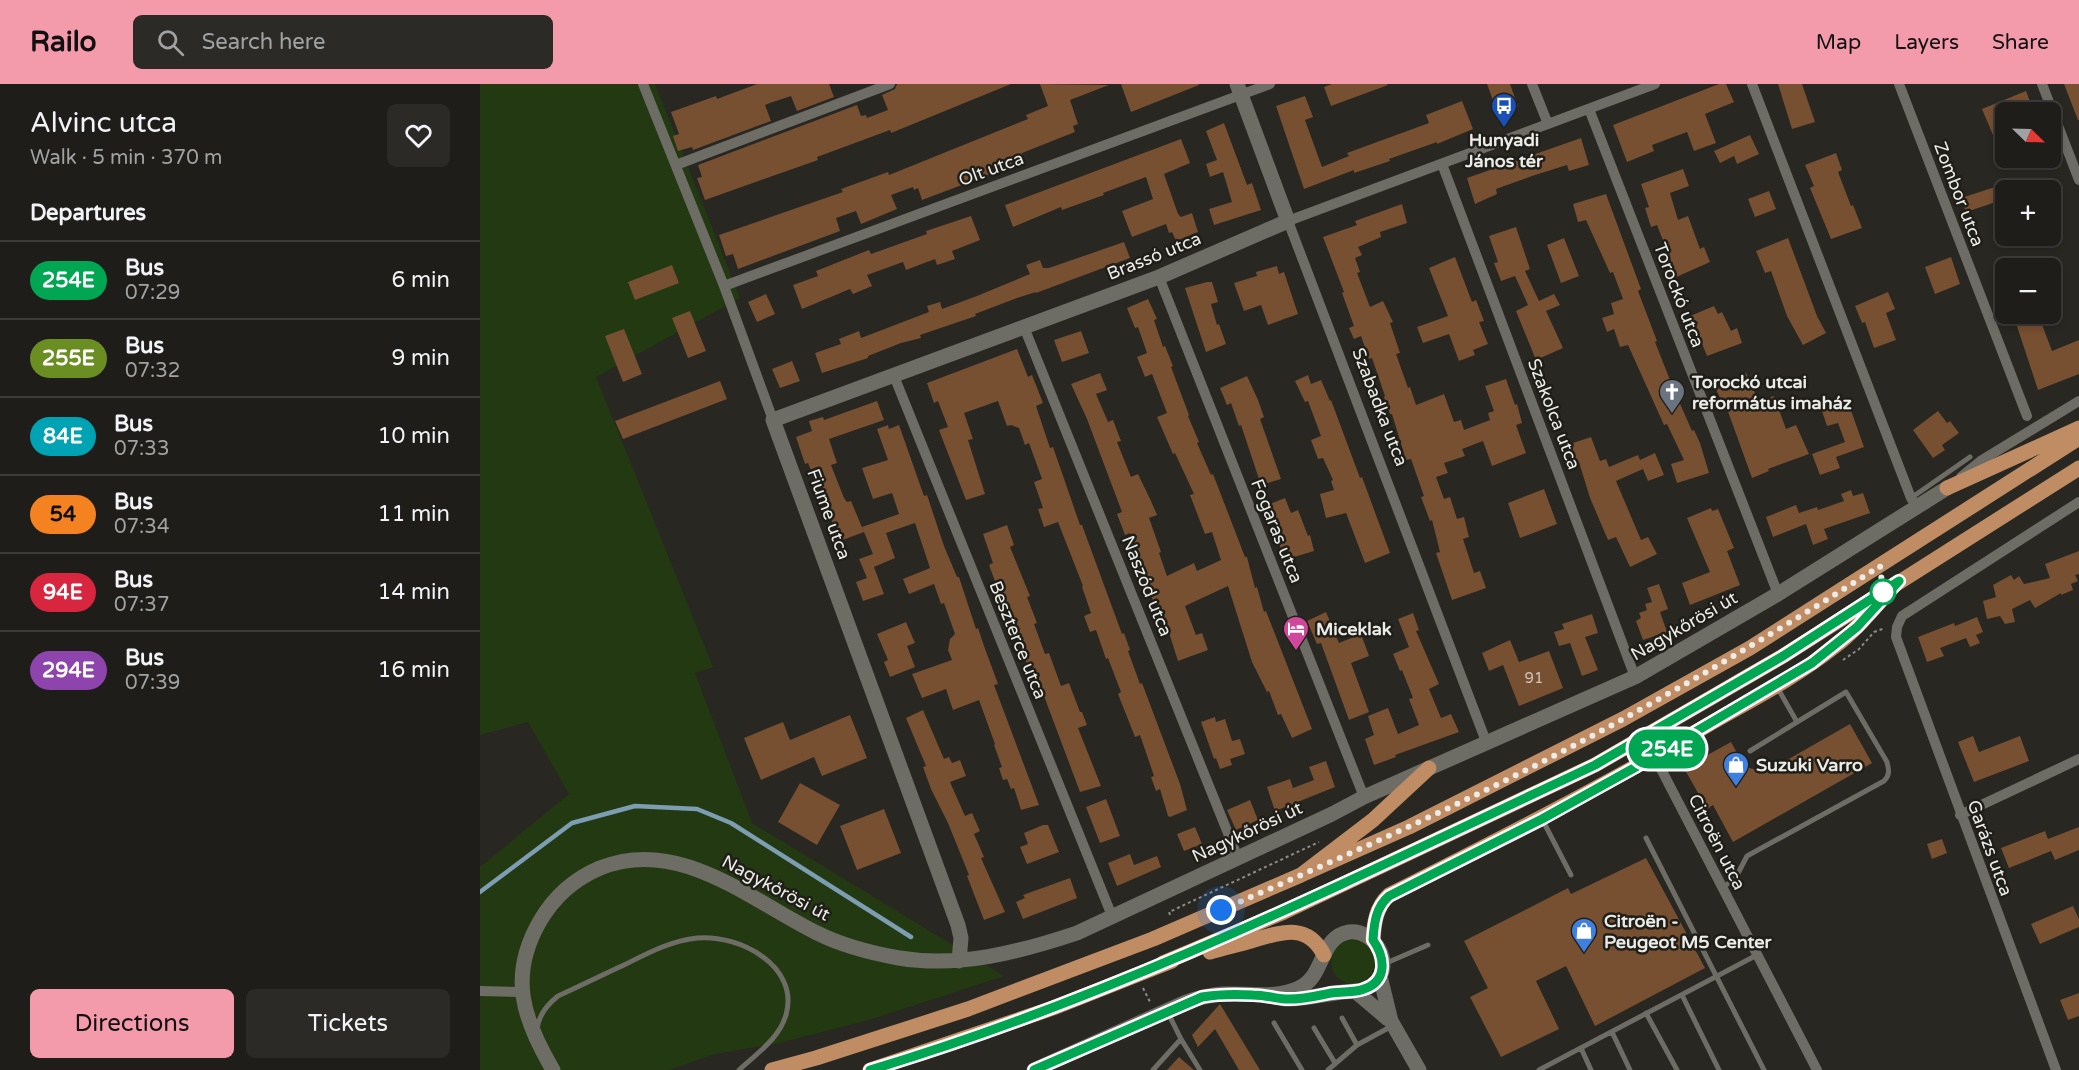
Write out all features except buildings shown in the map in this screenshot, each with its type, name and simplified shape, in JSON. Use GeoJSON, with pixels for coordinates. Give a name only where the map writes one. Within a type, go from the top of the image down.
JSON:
{"type":"FeatureCollection","features":[{"type":"Feature","properties":{"kind":"main road","name":"Szabadka utca"},"geometry":{"type":"LineString","coordinates":[[1239,89],[1288,221]]}},
{"type":"Feature","properties":{"kind":"main road","name":"Brassó utca"},"geometry":{"type":"LineString","coordinates":[[773,420],[1159,276],[1288,221]]}},
{"type":"Feature","properties":{"kind":"main road","name":"Fiume utca"},"geometry":{"type":"LineString","coordinates":[[773,420],[958,925],[961,938],[959,962]]}},
{"type":"Feature","properties":{"kind":"main road"},"geometry":{"type":"LineString","coordinates":[[1947,488],[2079,428]]}},
{"type":"Feature","properties":{"kind":"main road"},"geometry":{"type":"LineString","coordinates":[[772,1070],[857,1046],[968,1009],[1153,939],[1409,827],[1623,719],[1750,648],[2079,438]]}},
{"type":"Feature","properties":{"kind":"main road"},"geometry":{"type":"LineString","coordinates":[[870,1070],[1053,1008],[1163,963],[1284,912],[1595,765],[1783,656],[2079,468]]}},
{"type":"Feature","properties":{"kind":"main road","name":"Nagykőrösi út"},"geometry":{"type":"LineString","coordinates":[[553,1070],[537,1043],[526,1015],[522,992],[522,969],[536,928],[552,904],[571,883],[608,864],[638,860],[668,860],[698,869],[818,933],[853,948],[915,960],[959,962],[1060,939],[1239,858],[1364,797],[1635,677],[1778,594],[1914,502],[1947,488]]}},
{"type":"Feature","properties":{"kind":"main road"},"geometry":{"type":"LineString","coordinates":[[1373,940],[1380,905],[1389,896],[1542,819],[1653,758],[1775,685],[1835,647],[1857,627],[1899,581]]}},
{"type":"Feature","properties":{"kind":"main road"},"geometry":{"type":"LineString","coordinates":[[1300,875],[1373,820],[1429,768]]}},
{"type":"Feature","properties":{"kind":"main road"},"geometry":{"type":"LineString","coordinates":[[1163,963],[1286,932],[1302,933],[1317,943],[1324,956],[1324,970],[1330,981],[1335,986],[1352,991],[1374,1005],[1392,1023],[1419,1070]]}},
{"type":"Feature","properties":{"kind":"main road"},"geometry":{"type":"LineString","coordinates":[[1034,1070],[1186,1002],[1212,995],[1263,995],[1284,993],[1301,988],[1311,980],[1331,941],[1347,933],[1356,932],[1365,935],[1379,948],[1392,1023]]}},
{"type":"Feature","properties":{"kind":"main road"},"geometry":{"type":"LineString","coordinates":[[1263,995],[1299,999],[1352,991],[1370,987],[1382,970]]}},
{"type":"Feature","properties":{"kind":"street","name":"Fiume utca"},"geometry":{"type":"LineString","coordinates":[[644,84],[724,286],[773,420]]}},
{"type":"Feature","properties":{"kind":"street"},"geometry":{"type":"LineString","coordinates":[[676,165],[890,84]]}},
{"type":"Feature","properties":{"kind":"street","name":"Olt utca"},"geometry":{"type":"LineString","coordinates":[[724,286],[1239,89],[1270,84]]}},
{"type":"Feature","properties":{"kind":"street"},"geometry":{"type":"LineString","coordinates":[[1532,84],[1548,124],[1655,84]]}},
{"type":"Feature","properties":{"kind":"street"},"geometry":{"type":"LineString","coordinates":[[1752,84],[1914,502]]}},
{"type":"Feature","properties":{"kind":"street","name":"Zombor utca"},"geometry":{"type":"LineString","coordinates":[[1899,84],[2027,416]]}},
{"type":"Feature","properties":{"kind":"street"},"geometry":{"type":"LineString","coordinates":[[2042,84],[2079,180]]}},
{"type":"Feature","properties":{"kind":"street","name":"Torockó utca"},"geometry":{"type":"LineString","coordinates":[[1590,109],[1778,594]]}},
{"type":"Feature","properties":{"kind":"street","name":"Brassó utca"},"geometry":{"type":"LineString","coordinates":[[1288,221],[1548,124]]}},
{"type":"Feature","properties":{"kind":"street","name":"Szakolca utca"},"geometry":{"type":"LineString","coordinates":[[1442,164],[1635,677]]}},
{"type":"Feature","properties":{"kind":"street","name":"Szabadka utca"},"geometry":{"type":"LineString","coordinates":[[1288,221],[1487,744]]}},
{"type":"Feature","properties":{"kind":"street","name":"Fogaras utca"},"geometry":{"type":"LineString","coordinates":[[1159,276],[1364,797]]}},
{"type":"Feature","properties":{"kind":"street","name":"Naszód utca"},"geometry":{"type":"LineString","coordinates":[[1024,327],[1239,858]]}},
{"type":"Feature","properties":{"kind":"street","name":"Beszterce utca"},"geometry":{"type":"LineString","coordinates":[[894,376],[1112,916]]}},
{"type":"Feature","properties":{"kind":"street","name":"Nagykőrösi út"},"geometry":{"type":"LineString","coordinates":[[1947,488],[1982,460],[2079,400]]}},
{"type":"Feature","properties":{"kind":"street","name":"Garázs utca"},"geometry":{"type":"LineString","coordinates":[[2056,1070],[1960,815],[1896,632],[1902,616],[2079,502]]}},
{"type":"Feature","properties":{"kind":"street","name":"Citroën utca"},"geometry":{"type":"LineString","coordinates":[[1653,758],[1661,769],[1817,1070]]}},
{"type":"Feature","properties":{"kind":"street"},"geometry":{"type":"LineString","coordinates":[[1960,815],[2079,759]]}},
{"type":"Feature","properties":{"kind":"street"},"geometry":{"type":"LineString","coordinates":[[480,991],[522,992]]}},
{"type":"Feature","properties":{"kind":"lane"},"geometry":{"type":"LineString","coordinates":[[1914,502],[1970,457]]}},
{"type":"Feature","properties":{"kind":"lane"},"geometry":{"type":"LineString","coordinates":[[1775,685],[1797,722]]}},
{"type":"Feature","properties":{"kind":"lane"},"geometry":{"type":"LineString","coordinates":[[1721,888],[1735,879],[1747,856],[1884,781],[1888,776],[1887,762],[1846,692],[1750,751]]}},
{"type":"Feature","properties":{"kind":"lane"},"geometry":{"type":"LineString","coordinates":[[1542,819],[1571,875]]}},
{"type":"Feature","properties":{"kind":"lane"},"geometry":{"type":"LineString","coordinates":[[1646,838],[1764,1070]]}},
{"type":"Feature","properties":{"kind":"lane"},"geometry":{"type":"LineString","coordinates":[[537,1043],[537,1025],[549,1003],[558,996],[668,944],[711,938],[742,946],[767,960],[783,979],[787,992],[786,1015],[782,1026],[768,1043],[739,1070]]}},
{"type":"Feature","properties":{"kind":"lane"},"geometry":{"type":"LineString","coordinates":[[1382,970],[1428,945]]}},
{"type":"Feature","properties":{"kind":"lane"},"geometry":{"type":"LineString","coordinates":[[1542,1069],[1757,955]]}},
{"type":"Feature","properties":{"kind":"lane"},"geometry":{"type":"LineString","coordinates":[[1682,995],[1719,1070]]}},
{"type":"Feature","properties":{"kind":"lane"},"geometry":{"type":"LineString","coordinates":[[1167,1011],[1200,1070]]}},
{"type":"Feature","properties":{"kind":"lane"},"geometry":{"type":"LineString","coordinates":[[1646,1013],[1677,1070]]}},
{"type":"Feature","properties":{"kind":"lane"},"geometry":{"type":"LineString","coordinates":[[1342,1018],[1357,1045]]}},
{"type":"Feature","properties":{"kind":"lane"},"geometry":{"type":"LineString","coordinates":[[1274,1023],[1302,1070]]}},
{"type":"Feature","properties":{"kind":"lane"},"geometry":{"type":"LineString","coordinates":[[1328,1070],[1357,1045],[1392,1023]]}},
{"type":"Feature","properties":{"kind":"lane"},"geometry":{"type":"LineString","coordinates":[[1314,1028],[1335,1063]]}},
{"type":"Feature","properties":{"kind":"lane"},"geometry":{"type":"LineString","coordinates":[[1612,1032],[1630,1070]]}},
{"type":"Feature","properties":{"kind":"lane"},"geometry":{"type":"LineString","coordinates":[[1153,1070],[1181,1039]]}},
{"type":"Feature","properties":{"kind":"lane"},"geometry":{"type":"LineString","coordinates":[[1581,1048],[1591,1070]]}},
{"type":"Feature","properties":{"kind":"path"},"geometry":{"type":"LineString","coordinates":[[1169,912],[1320,841]]}},
{"type":"Feature","properties":{"kind":"green space"},"geometry":{"type":"Polygon","coordinates":[[[480,84],[655,84],[740,298],[596,377],[713,667],[695,673],[752,823],[1004,976],[869,1020],[779,1043],[715,1054],[669,1070],[480,1070],[480,867],[569,794],[528,722],[480,735],[480,84]]]}},
{"type":"Feature","properties":{"kind":"green space"},"geometry":{"type":"Polygon","coordinates":[[[1353,940],[1368,947],[1375,962],[1368,977],[1353,984],[1338,977],[1331,962],[1338,947],[1353,940]]]}},
{"type":"Feature","properties":{"kind":"waterway"},"geometry":{"type":"LineString","coordinates":[[480,892],[572,823],[635,806],[697,809],[731,823],[911,937]]}},
{"type":"Feature","properties":{"kind":"bus line","name":"254E"},"geometry":{"type":"LineString","coordinates":[[870,1070],[1053,1008],[1163,963],[1284,912],[1574,775],[1783,656],[1899,581],[1857,627],[1835,647],[1812,663],[1653,758],[1542,819],[1389,896],[1380,905],[1376,916],[1373,940],[1379,948],[1383,965],[1380,976],[1370,987],[1299,999],[1225,994],[1202,997],[1034,1070]]}},
{"type":"Feature","properties":{"kind":"place","name":"Hunyadi János tér"},"geometry":{"type":"Point","coordinates":[1504,129]}},
{"type":"Feature","properties":{"kind":"place","name":"Torockó utcai református imaház"},"geometry":{"type":"Point","coordinates":[1672,415]}},
{"type":"Feature","properties":{"kind":"place","name":"Miceklak"},"geometry":{"type":"Point","coordinates":[1296,652]}},
{"type":"Feature","properties":{"kind":"place","name":"Suzuki Varro"},"geometry":{"type":"Point","coordinates":[1736,788]}},
{"type":"Feature","properties":{"kind":"place","name":"Citroën - Peugeot M5 Center"},"geometry":{"type":"Point","coordinates":[1584,954]}},
{"type":"Feature","properties":{"kind":"route"},"geometry":{"type":"LineString","coordinates":[[1221,910],[1409,827],[1537,764],[1750,648],[1880,566],[1883,592]]}}]}
